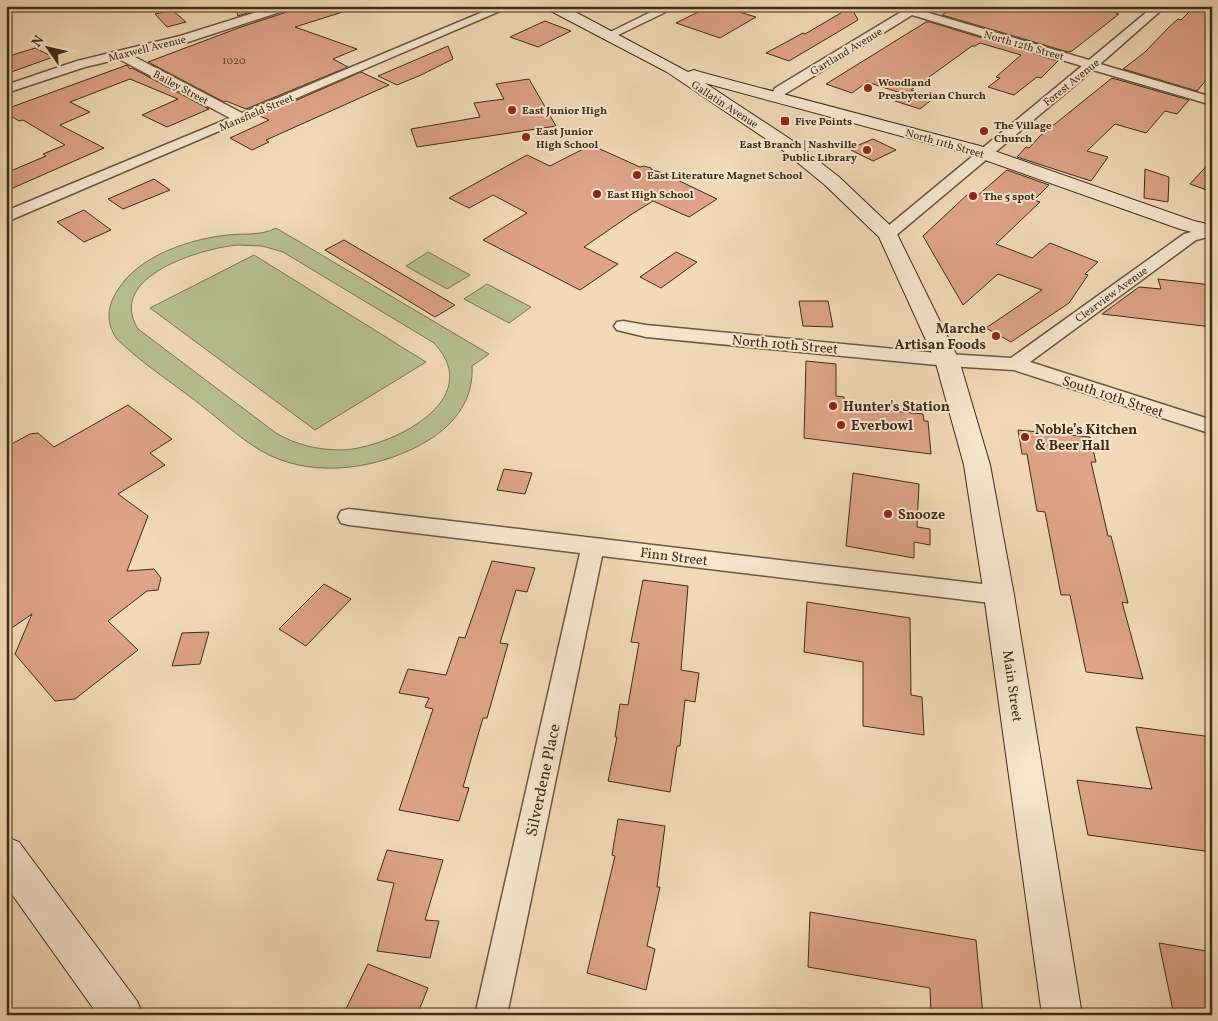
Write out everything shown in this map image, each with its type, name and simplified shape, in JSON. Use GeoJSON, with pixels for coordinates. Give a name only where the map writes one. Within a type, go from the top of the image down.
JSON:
{"type":"FeatureCollection","features":[{"type":"Feature","properties":{"kind":"main road","name":"Gallatin Avenue"},"geometry":{"type":"LineString","coordinates":[[552,6],[673,70],[787,145],[832,181],[888,234],[947,360]]}},
{"type":"Feature","properties":{"kind":"main road","name":"North 11th Street"},"geometry":{"type":"LineString","coordinates":[[673,70],[986,154],[1187,225],[1212,231]]}},
{"type":"Feature","properties":{"kind":"main road","name":"Main Street"},"geometry":{"type":"LineString","coordinates":[[947,360],[977,464],[1000,595],[1062,1015]]}},
{"type":"Feature","properties":{"kind":"main road"},"geometry":{"type":"LineString","coordinates":[[6,855],[123,1015]]}},
{"type":"Feature","properties":{"kind":"street"},"geometry":{"type":"LineString","coordinates":[[244,6],[256,16]]}},
{"type":"Feature","properties":{"kind":"street","name":"Maxwell Avenue"},"geometry":{"type":"LineString","coordinates":[[6,89],[81,64],[184,39],[288,6]]}},
{"type":"Feature","properties":{"kind":"street","name":"Mansfield Street"},"geometry":{"type":"LineString","coordinates":[[6,217],[507,6]]}},
{"type":"Feature","properties":{"kind":"street"},"geometry":{"type":"LineString","coordinates":[[608,36],[673,6]]}},
{"type":"Feature","properties":{"kind":"street","name":"North 12th Street"},"geometry":{"type":"LineString","coordinates":[[894,6],[914,9],[1212,101]]}},
{"type":"Feature","properties":{"kind":"street","name":"Forest Avenue"},"geometry":{"type":"LineString","coordinates":[[888,234],[1161,6]]}},
{"type":"Feature","properties":{"kind":"street","name":"Gartland Avenue"},"geometry":{"type":"LineString","coordinates":[[776,97],[780,91],[914,9]]}},
{"type":"Feature","properties":{"kind":"street","name":"Bailey Street"},"geometry":{"type":"LineString","coordinates":[[121,55],[241,118]]}},
{"type":"Feature","properties":{"kind":"street","name":"Clearview Avenue"},"geometry":{"type":"LineString","coordinates":[[1015,364],[1190,237],[1212,231]]}},
{"type":"Feature","properties":{"kind":"street","name":"North 10th Street"},"geometry":{"type":"LineString","coordinates":[[623,326],[646,331],[947,360],[1015,364]]}},
{"type":"Feature","properties":{"kind":"street","name":"South 10th Street"},"geometry":{"type":"LineString","coordinates":[[1015,364],[1212,427]]}},
{"type":"Feature","properties":{"kind":"street","name":"Finn Street"},"geometry":{"type":"LineString","coordinates":[[350,517],[1000,595]]}},
{"type":"Feature","properties":{"kind":"street","name":"Silverdene Place"},"geometry":{"type":"LineString","coordinates":[[491,1015],[593,546]]}},
{"type":"Feature","properties":{"kind":"green space"},"geometry":{"type":"Polygon","coordinates":[[[276,228],[489,354],[472,366],[470,389],[466,399],[455,418],[439,433],[411,450],[392,458],[371,463],[329,468],[309,467],[288,462],[269,455],[250,444],[116,338],[109,320],[111,303],[126,279],[138,268],[151,259],[181,245],[213,237],[270,231],[276,228]],[[238,245],[222,247],[182,259],[162,268],[146,280],[135,294],[131,310],[138,329],[276,433],[291,441],[324,449],[342,450],[362,447],[406,430],[426,417],[441,401],[449,383],[448,364],[434,343],[283,252],[262,246],[238,245]]]}},
{"type":"Feature","properties":{"kind":"green space"},"geometry":{"type":"Polygon","coordinates":[[[428,252],[470,275],[447,289],[406,266],[428,252]]]}},
{"type":"Feature","properties":{"kind":"green space"},"geometry":{"type":"Polygon","coordinates":[[[254,255],[426,362],[315,430],[150,308],[254,255]]]}},
{"type":"Feature","properties":{"kind":"green space"},"geometry":{"type":"Polygon","coordinates":[[[487,284],[531,307],[509,323],[464,299],[487,284]]]}},
{"type":"Feature","properties":{"kind":"building"},"geometry":{"type":"Polygon","coordinates":[[[235,6],[269,6],[238,16],[235,6]]]}},
{"type":"Feature","properties":{"kind":"building"},"geometry":{"type":"Polygon","coordinates":[[[295,6],[349,6],[349,10],[295,27],[357,49],[333,59],[348,67],[246,109],[226,101],[224,102],[148,62],[241,27],[293,10],[295,6]]]}},
{"type":"Feature","properties":{"kind":"building"},"geometry":{"type":"Polygon","coordinates":[[[710,6],[719,6],[756,17],[720,38],[676,23],[710,6]]]}},
{"type":"Feature","properties":{"kind":"building"},"geometry":{"type":"Polygon","coordinates":[[[955,6],[1125,6],[1116,14],[1119,14],[1072,51],[1068,52],[942,15],[955,6]]]}},
{"type":"Feature","properties":{"kind":"building"},"geometry":{"type":"Polygon","coordinates":[[[1195,6],[1212,9],[1212,73],[1197,91],[1123,69],[1145,52],[1169,27],[1178,19],[1181,20],[1195,6]]]}},
{"type":"Feature","properties":{"kind":"building"},"geometry":{"type":"Polygon","coordinates":[[[851,7],[858,20],[789,61],[766,53],[803,33],[805,34],[851,7]]]}},
{"type":"Feature","properties":{"kind":"building"},"geometry":{"type":"Polygon","coordinates":[[[172,10],[186,22],[167,27],[155,14],[172,10]]]}},
{"type":"Feature","properties":{"kind":"building"},"geometry":{"type":"Polygon","coordinates":[[[545,21],[571,31],[538,47],[510,37],[545,21]]]}},
{"type":"Feature","properties":{"kind":"building"},"geometry":{"type":"Polygon","coordinates":[[[926,22],[1058,61],[1041,78],[1037,77],[1014,95],[988,87],[1000,78],[996,77],[1021,55],[980,43],[972,46],[911,90],[935,97],[920,109],[895,101],[904,94],[867,82],[852,93],[826,84],[926,22]]]}},
{"type":"Feature","properties":{"kind":"building"},"geometry":{"type":"Polygon","coordinates":[[[448,46],[453,59],[421,75],[397,85],[378,76],[448,46]]]}},
{"type":"Feature","properties":{"kind":"building"},"geometry":{"type":"Polygon","coordinates":[[[35,48],[53,57],[6,74],[6,57],[35,48]]]}},
{"type":"Feature","properties":{"kind":"building"},"geometry":{"type":"Polygon","coordinates":[[[127,65],[130,69],[132,68],[209,109],[167,127],[142,115],[178,99],[130,79],[70,102],[90,112],[60,125],[104,148],[6,191],[6,173],[46,156],[43,154],[65,145],[23,120],[19,121],[6,113],[6,109],[127,65]]]}},
{"type":"Feature","properties":{"kind":"building"},"geometry":{"type":"Polygon","coordinates":[[[361,72],[389,85],[266,140],[269,142],[252,150],[230,138],[269,120],[260,116],[361,72]]]}},
{"type":"Feature","properties":{"kind":"building"},"geometry":{"type":"Polygon","coordinates":[[[1112,78],[1189,100],[1177,114],[1165,111],[1146,133],[1115,124],[1087,151],[1108,157],[1091,181],[1017,157],[1026,147],[1029,148],[1040,136],[1112,78]]]}},
{"type":"Feature","properties":{"kind":"building","name":"East Junior High"},"geometry":{"type":"Polygon","coordinates":[[[529,79],[556,126],[417,147],[411,129],[480,117],[474,103],[504,99],[496,84],[529,79]]]}},
{"type":"Feature","properties":{"kind":"building","name":"East Branch | Nashville Public Library"},"geometry":{"type":"Polygon","coordinates":[[[873,139],[896,150],[873,161],[849,149],[873,139]]]}},
{"type":"Feature","properties":{"kind":"building","name":"East High School"},"geometry":{"type":"Polygon","coordinates":[[[591,145],[640,167],[644,166],[663,173],[717,199],[689,217],[653,201],[632,214],[584,247],[618,264],[580,290],[483,240],[527,213],[493,195],[469,208],[449,198],[527,155],[550,166],[591,145]]]}},
{"type":"Feature","properties":{"kind":"building"},"geometry":{"type":"Polygon","coordinates":[[[1212,160],[1212,192],[1190,184],[1212,160]]]}},
{"type":"Feature","properties":{"kind":"building"},"geometry":{"type":"Polygon","coordinates":[[[1145,169],[1169,177],[1168,202],[1144,198],[1145,169]]]}},
{"type":"Feature","properties":{"kind":"building"},"geometry":{"type":"Polygon","coordinates":[[[1007,170],[1049,185],[1034,200],[1040,202],[996,244],[1032,258],[1050,243],[1098,262],[1085,274],[1088,275],[1069,303],[1011,342],[986,328],[1042,290],[998,274],[963,305],[923,236],[969,193],[977,196],[1007,170]]]}},
{"type":"Feature","properties":{"kind":"building"},"geometry":{"type":"Polygon","coordinates":[[[154,179],[170,190],[123,209],[108,199],[154,179]]]}},
{"type":"Feature","properties":{"kind":"building"},"geometry":{"type":"Polygon","coordinates":[[[84,210],[111,230],[84,242],[57,222],[84,210]]]}},
{"type":"Feature","properties":{"kind":"building"},"geometry":{"type":"Polygon","coordinates":[[[344,240],[455,305],[435,317],[325,250],[344,240]]]}},
{"type":"Feature","properties":{"kind":"building"},"geometry":{"type":"Polygon","coordinates":[[[676,252],[697,262],[661,288],[640,277],[676,252]]]}},
{"type":"Feature","properties":{"kind":"building"},"geometry":{"type":"Polygon","coordinates":[[[1158,279],[1212,285],[1212,327],[1102,314],[1139,287],[1161,289],[1158,279]]]}},
{"type":"Feature","properties":{"kind":"building"},"geometry":{"type":"Polygon","coordinates":[[[799,301],[828,301],[833,327],[803,326],[799,301]]]}},
{"type":"Feature","properties":{"kind":"building","name":"Hunter's Station"},"geometry":{"type":"Polygon","coordinates":[[[806,361],[836,364],[836,396],[844,397],[844,402],[861,404],[861,408],[923,414],[924,421],[928,421],[931,454],[804,438],[806,361]]]}},
{"type":"Feature","properties":{"kind":"building"},"geometry":{"type":"Polygon","coordinates":[[[128,405],[172,439],[150,453],[165,465],[118,494],[148,516],[127,571],[154,569],[161,578],[158,590],[147,591],[108,621],[138,650],[75,699],[55,701],[15,654],[32,614],[6,632],[6,447],[30,434],[38,433],[54,447],[128,405]]]}},
{"type":"Feature","properties":{"kind":"building"},"geometry":{"type":"Polygon","coordinates":[[[1018,430],[1090,437],[1096,462],[1091,462],[1108,536],[1111,536],[1128,603],[1122,602],[1143,679],[1086,672],[1070,595],[1061,595],[1045,512],[1037,511],[1027,454],[1022,454],[1018,430]]]}},
{"type":"Feature","properties":{"kind":"building"},"geometry":{"type":"Polygon","coordinates":[[[504,469],[532,473],[525,494],[497,490],[504,469]]]}},
{"type":"Feature","properties":{"kind":"building"},"geometry":{"type":"Polygon","coordinates":[[[853,473],[919,484],[917,527],[930,529],[930,545],[914,542],[914,558],[846,546],[853,473]]]}},
{"type":"Feature","properties":{"kind":"building"},"geometry":{"type":"Polygon","coordinates":[[[492,561],[535,568],[527,592],[516,590],[500,643],[508,644],[487,718],[483,718],[463,787],[469,788],[459,821],[399,810],[433,709],[425,707],[429,698],[399,693],[408,669],[446,675],[459,637],[465,638],[492,561]]]}},
{"type":"Feature","properties":{"kind":"building"},"geometry":{"type":"Polygon","coordinates":[[[643,580],[688,586],[681,670],[699,673],[695,702],[685,700],[680,746],[677,746],[670,792],[608,781],[617,737],[615,737],[620,704],[628,705],[639,643],[631,642],[643,580]]]}},
{"type":"Feature","properties":{"kind":"building"},"geometry":{"type":"Polygon","coordinates":[[[324,584],[351,599],[306,646],[279,629],[324,584]]]}},
{"type":"Feature","properties":{"kind":"building"},"geometry":{"type":"Polygon","coordinates":[[[807,602],[910,618],[911,695],[922,697],[924,735],[863,726],[863,662],[804,652],[807,602]]]}},
{"type":"Feature","properties":{"kind":"building"},"geometry":{"type":"Polygon","coordinates":[[[209,632],[200,664],[172,666],[182,633],[209,632]]]}},
{"type":"Feature","properties":{"kind":"building"},"geometry":{"type":"Polygon","coordinates":[[[1136,727],[1212,737],[1212,852],[1088,835],[1077,780],[1152,789],[1136,727]]]}},
{"type":"Feature","properties":{"kind":"building"},"geometry":{"type":"Polygon","coordinates":[[[618,819],[665,826],[657,887],[660,887],[647,946],[655,949],[646,990],[587,973],[615,856],[612,855],[618,819]]]}},
{"type":"Feature","properties":{"kind":"building"},"geometry":{"type":"Polygon","coordinates":[[[387,850],[443,860],[425,920],[439,921],[430,958],[377,951],[394,883],[377,880],[387,850]]]}},
{"type":"Feature","properties":{"kind":"building"},"geometry":{"type":"Polygon","coordinates":[[[810,912],[976,940],[983,1015],[931,1015],[930,988],[808,967],[810,912]]]}},
{"type":"Feature","properties":{"kind":"building"},"geometry":{"type":"Polygon","coordinates":[[[1159,943],[1212,952],[1212,1015],[1174,1015],[1159,943]]]}},
{"type":"Feature","properties":{"kind":"building"},"geometry":{"type":"Polygon","coordinates":[[[368,964],[428,988],[417,1015],[343,1015],[368,964]]]}},
{"type":"Feature","properties":{"kind":"place","name":"Woodland Presbyterian Church"},"geometry":{"type":"Point","coordinates":[868,88]}},
{"type":"Feature","properties":{"kind":"place","name":"East Junior High"},"geometry":{"type":"Point","coordinates":[512,110]}},
{"type":"Feature","properties":{"kind":"place","name":"Five Points"},"geometry":{"type":"Point","coordinates":[785,121]}},
{"type":"Feature","properties":{"kind":"place","name":"The Village Church"},"geometry":{"type":"Point","coordinates":[984,131]}},
{"type":"Feature","properties":{"kind":"place","name":"East Junior High School"},"geometry":{"type":"Point","coordinates":[526,137]}},
{"type":"Feature","properties":{"kind":"place","name":"East Branch | Nashville Public Library"},"geometry":{"type":"Point","coordinates":[867,150]}},
{"type":"Feature","properties":{"kind":"place","name":"East Literature Magnet School"},"geometry":{"type":"Point","coordinates":[637,175]}},
{"type":"Feature","properties":{"kind":"place","name":"East High School"},"geometry":{"type":"Point","coordinates":[597,194]}},
{"type":"Feature","properties":{"kind":"place","name":"The 5 spot"},"geometry":{"type":"Point","coordinates":[973,196]}},
{"type":"Feature","properties":{"kind":"place","name":"Marche Artisan Foods"},"geometry":{"type":"Point","coordinates":[996,336]}},
{"type":"Feature","properties":{"kind":"place","name":"Hunter's Station"},"geometry":{"type":"Point","coordinates":[833,406]}},
{"type":"Feature","properties":{"kind":"place","name":"Everbowl"},"geometry":{"type":"Point","coordinates":[841,425]}},
{"type":"Feature","properties":{"kind":"place","name":"Noble’s Kitchen & Beer Hall"},"geometry":{"type":"Point","coordinates":[1025,437]}},
{"type":"Feature","properties":{"kind":"place","name":"Snooze"},"geometry":{"type":"Point","coordinates":[888,514]}}]}
